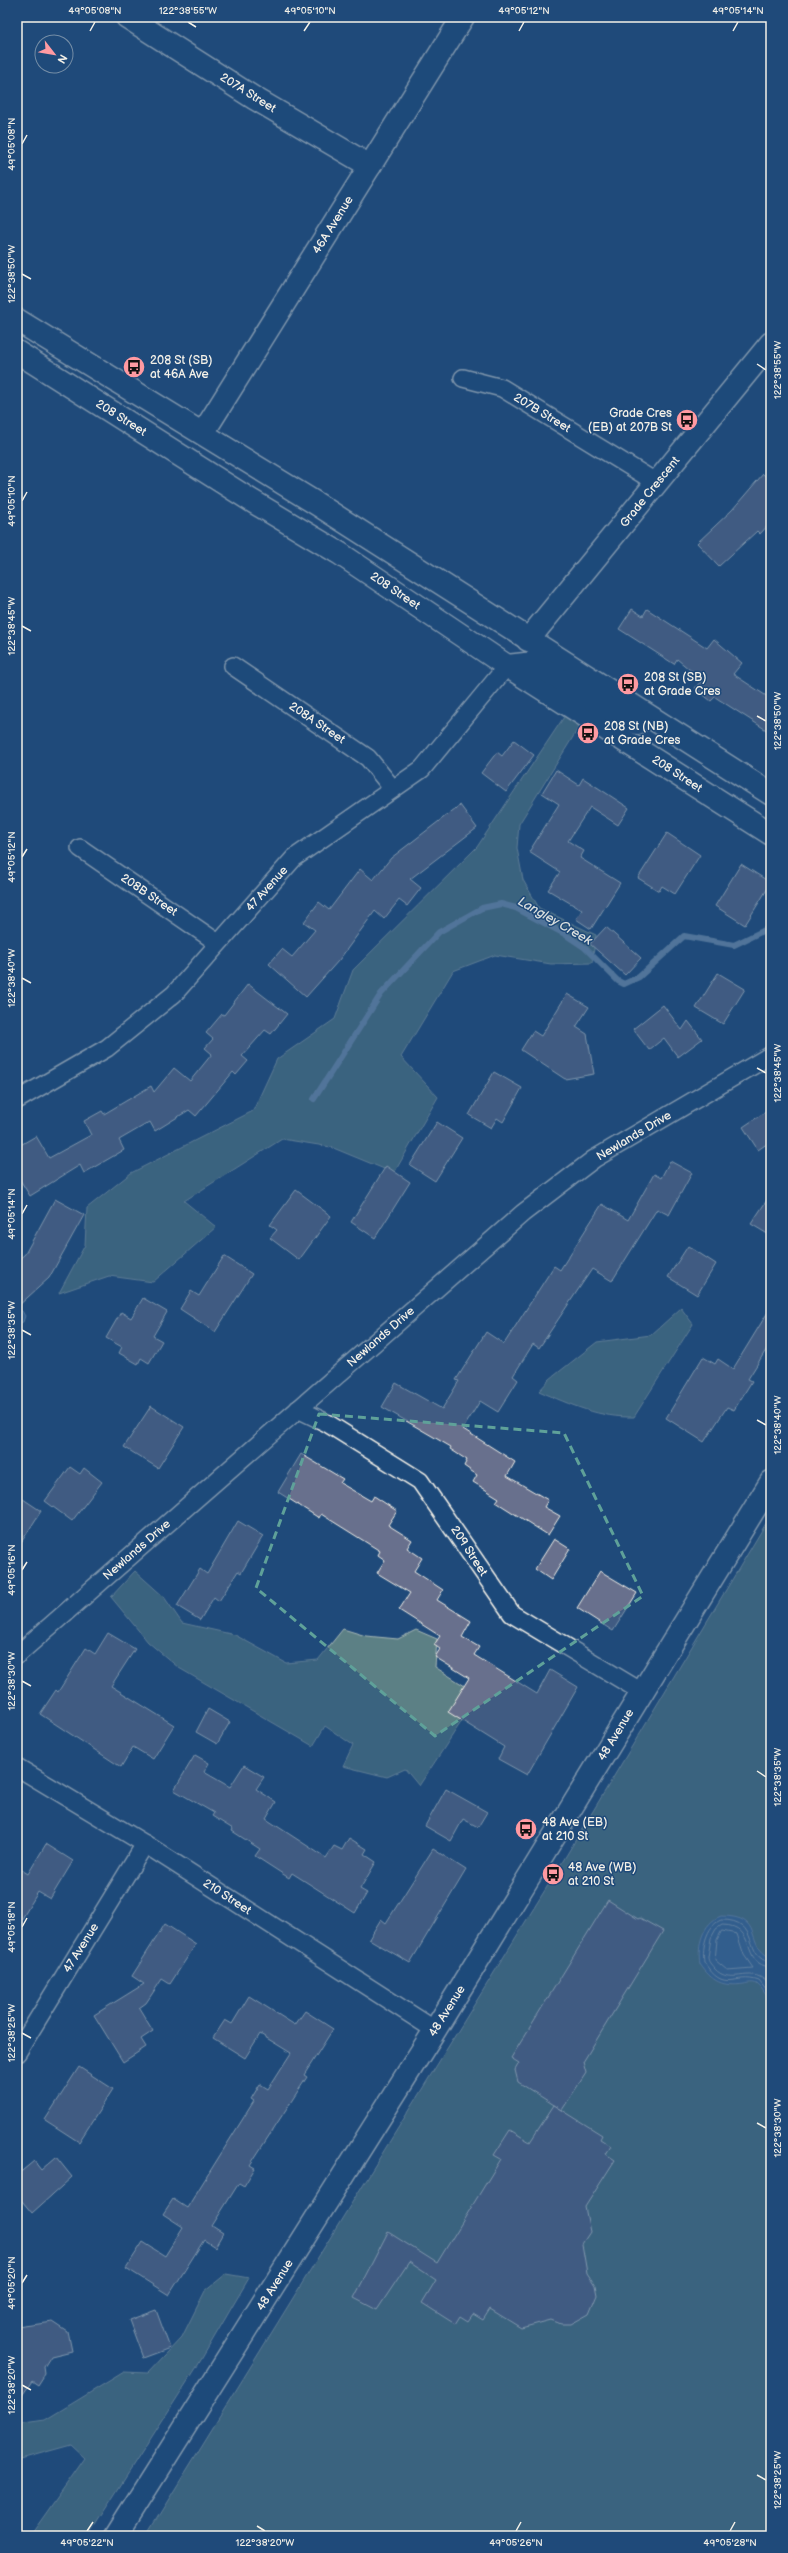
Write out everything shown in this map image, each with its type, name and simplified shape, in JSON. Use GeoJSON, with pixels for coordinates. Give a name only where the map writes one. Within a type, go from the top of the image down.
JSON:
{"type":"FeatureCollection","features":[{"type":"Feature","properties":{"kind":"main road","name":"207A Street"},"geometry":{"type":"LineString","coordinates":[[128,17],[254,98],[370,166]]}},
{"type":"Feature","properties":{"kind":"main road","name":"46A Avenue"},"geometry":{"type":"LineString","coordinates":[[203,433],[462,17]]}},
{"type":"Feature","properties":{"kind":"main road"},"geometry":{"type":"LineString","coordinates":[[17,320],[317,504],[771,794]]}},
{"type":"Feature","properties":{"kind":"main road","name":"Grade Crescent"},"geometry":{"type":"LineString","coordinates":[[528,640],[771,343]]}},
{"type":"Feature","properties":{"kind":"main road","name":"208 Street"},"geometry":{"type":"LineString","coordinates":[[17,352],[252,501],[338,553],[506,666],[771,834]]}},
{"type":"Feature","properties":{"kind":"main road"},"geometry":{"type":"LineString","coordinates":[[203,433],[205,450],[252,501]]}},
{"type":"Feature","properties":{"kind":"main road"},"geometry":{"type":"LineString","coordinates":[[338,553],[423,590],[492,635],[528,640]]}},
{"type":"Feature","properties":{"kind":"main road"},"geometry":{"type":"LineString","coordinates":[[506,666],[534,663],[607,708],[732,769]]}},
{"type":"Feature","properties":{"kind":"main road","name":"48 Avenue"},"geometry":{"type":"LineString","coordinates":[[116,2536],[435,2030],[771,1482]]}},
{"type":"Feature","properties":{"kind":"street","name":"207B Street"},"geometry":{"type":"LineString","coordinates":[[464,378],[502,388],[657,483]]}},
{"type":"Feature","properties":{"kind":"street","name":"208A Street"},"geometry":{"type":"LineString","coordinates":[[233,666],[368,758],[392,789]]}},
{"type":"Feature","properties":{"kind":"street","name":"47 Avenue"},"geometry":{"type":"LineString","coordinates":[[17,1100],[107,1048],[174,994],[294,858],[422,769],[506,666]]}},
{"type":"Feature","properties":{"kind":"street","name":"208B Street"},"geometry":{"type":"LineString","coordinates":[[80,848],[218,943]]}},
{"type":"Feature","properties":{"kind":"street","name":"Newlands Drive"},"geometry":{"type":"LineString","coordinates":[[17,1655],[523,1214],[594,1159],[771,1054]]}},
{"type":"Feature","properties":{"kind":"street","name":"209 Street"},"geometry":{"type":"LineString","coordinates":[[298,1409],[327,1423],[420,1481],[512,1614],[642,1692]]}},
{"type":"Feature","properties":{"kind":"street","name":"210 Street"},"geometry":{"type":"LineString","coordinates":[[17,1767],[145,1844],[435,2030]]}},
{"type":"Feature","properties":{"kind":"street","name":"47 Avenue"},"geometry":{"type":"LineString","coordinates":[[17,2053],[145,1844]]}},
{"type":"Feature","properties":{"kind":"highlighted area"},"geometry":{"type":"Polygon","coordinates":[[[319,1414],[564,1433],[643,1596],[435,1736],[256,1588],[319,1414]]]}},
{"type":"Feature","properties":{"kind":"green space"},"geometry":{"type":"Polygon","coordinates":[[[566,714],[581,724],[519,824],[517,848],[523,880],[539,908],[596,935],[592,963],[551,964],[495,955],[453,971],[401,1057],[438,1097],[394,1173],[331,1147],[282,1139],[184,1201],[216,1227],[153,1282],[109,1276],[59,1293],[85,1245],[87,1208],[131,1173],[253,1111],[277,1059],[335,1019],[353,970],[477,847],[566,714]]]}},
{"type":"Feature","properties":{"kind":"green space"},"geometry":{"type":"Polygon","coordinates":[[[681,1308],[693,1324],[634,1417],[621,1417],[586,1410],[539,1391],[550,1379],[597,1342],[651,1335],[681,1308]]]}},
{"type":"Feature","properties":{"kind":"green space"},"geometry":{"type":"Polygon","coordinates":[[[771,1515],[771,2536],[146,2536],[563,1861],[771,1515]]]}},
{"type":"Feature","properties":{"kind":"green space"},"geometry":{"type":"Polygon","coordinates":[[[135,1571],[164,1597],[182,1623],[235,1635],[286,1663],[318,1660],[343,1629],[366,1636],[398,1639],[416,1630],[437,1639],[435,1667],[479,1695],[419,1786],[405,1769],[387,1777],[343,1766],[353,1745],[325,1726],[313,1746],[179,1668],[148,1642],[111,1597],[135,1571]]]}},
{"type":"Feature","properties":{"kind":"green space"},"geometry":{"type":"Polygon","coordinates":[[[226,2274],[249,2278],[198,2365],[88,2536],[30,2536],[85,2458],[71,2445],[17,2460],[17,2424],[45,2420],[124,2372],[148,2373],[182,2337],[205,2291],[226,2274]]]}},
{"type":"Feature","properties":{"kind":"water"},"geometry":{"type":"Polygon","coordinates":[[[17,1310],[22,1311],[25,1316],[23,1322],[17,1324],[17,1310]]]}},
{"type":"Feature","properties":{"kind":"water"},"geometry":{"type":"Polygon","coordinates":[[[721,1916],[735,1917],[744,1921],[749,1926],[758,1946],[771,1958],[771,2001],[757,1984],[724,1984],[709,1975],[700,1964],[699,1950],[702,1936],[709,1924],[721,1916]]]}},
{"type":"Feature","properties":{"kind":"building"},"geometry":{"type":"Polygon","coordinates":[[[763,474],[771,481],[771,522],[760,534],[757,531],[719,566],[697,543],[732,510],[763,474]]]}},
{"type":"Feature","properties":{"kind":"building"},"geometry":{"type":"Polygon","coordinates":[[[632,609],[643,616],[647,609],[707,648],[714,639],[742,663],[733,674],[771,699],[771,733],[715,697],[711,701],[695,688],[702,680],[677,659],[674,664],[619,629],[632,609]]]}},
{"type":"Feature","properties":{"kind":"building"},"geometry":{"type":"Polygon","coordinates":[[[514,740],[534,755],[506,792],[481,773],[497,752],[502,756],[514,740]]]}},
{"type":"Feature","properties":{"kind":"building"},"geometry":{"type":"Polygon","coordinates":[[[556,770],[579,785],[583,778],[629,808],[618,825],[590,807],[568,841],[584,851],[580,858],[620,883],[591,929],[576,919],[582,910],[548,890],[560,872],[529,852],[559,804],[542,793],[556,770]]]}},
{"type":"Feature","properties":{"kind":"building"},"geometry":{"type":"Polygon","coordinates":[[[460,805],[477,828],[410,879],[421,888],[407,906],[399,900],[384,919],[375,911],[339,960],[306,997],[269,964],[282,949],[292,957],[315,930],[304,922],[319,902],[329,910],[360,869],[373,880],[391,858],[460,805]]]}},
{"type":"Feature","properties":{"kind":"building"},"geometry":{"type":"Polygon","coordinates":[[[667,833],[700,855],[675,894],[662,886],[659,891],[638,878],[667,833]]]}},
{"type":"Feature","properties":{"kind":"building"},"geometry":{"type":"Polygon","coordinates":[[[741,864],[771,883],[745,925],[715,906],[741,864]]]}},
{"type":"Feature","properties":{"kind":"building"},"geometry":{"type":"Polygon","coordinates":[[[606,927],[641,958],[625,975],[590,944],[606,927]]]}},
{"type":"Feature","properties":{"kind":"building"},"geometry":{"type":"Polygon","coordinates":[[[718,973],[745,989],[723,1024],[696,1008],[718,973]]]}},
{"type":"Feature","properties":{"kind":"building"},"geometry":{"type":"Polygon","coordinates":[[[248,984],[287,1014],[271,1034],[265,1030],[242,1056],[248,1061],[236,1075],[233,1072],[196,1116],[189,1110],[155,1131],[150,1122],[119,1140],[124,1150],[84,1173],[80,1165],[30,1196],[17,1175],[17,1147],[36,1136],[49,1158],[91,1135],[84,1121],[102,1111],[104,1114],[151,1086],[154,1092],[174,1068],[190,1081],[212,1054],[205,1048],[213,1039],[206,1033],[222,1014],[224,1015],[248,984]]]}},
{"type":"Feature","properties":{"kind":"building"},"geometry":{"type":"Polygon","coordinates":[[[567,994],[589,1007],[576,1027],[587,1034],[594,1074],[565,1079],[521,1050],[533,1031],[541,1036],[567,994]]]}},
{"type":"Feature","properties":{"kind":"building"},"geometry":{"type":"Polygon","coordinates":[[[663,1005],[682,1030],[688,1021],[702,1039],[678,1057],[664,1038],[649,1050],[633,1029],[663,1005]]]}},
{"type":"Feature","properties":{"kind":"building"},"geometry":{"type":"Polygon","coordinates":[[[494,1072],[522,1088],[503,1122],[497,1118],[491,1128],[469,1115],[494,1072]]]}},
{"type":"Feature","properties":{"kind":"building"},"geometry":{"type":"Polygon","coordinates":[[[771,1108],[771,1141],[758,1150],[743,1127],[771,1108]]]}},
{"type":"Feature","properties":{"kind":"building"},"geometry":{"type":"Polygon","coordinates":[[[437,1122],[462,1138],[435,1181],[410,1165],[437,1122]]]}},
{"type":"Feature","properties":{"kind":"building"},"geometry":{"type":"Polygon","coordinates":[[[670,1161],[692,1173],[669,1215],[657,1209],[612,1281],[592,1269],[539,1348],[533,1344],[513,1376],[518,1380],[498,1412],[480,1401],[463,1429],[515,1462],[507,1476],[548,1500],[544,1507],[560,1516],[548,1535],[496,1502],[499,1498],[473,1482],[477,1475],[464,1466],[467,1460],[450,1449],[451,1447],[382,1407],[396,1383],[442,1409],[459,1381],[456,1380],[486,1332],[504,1344],[554,1266],[560,1270],[602,1204],[628,1220],[654,1174],[661,1178],[670,1161]]]}},
{"type":"Feature","properties":{"kind":"building"},"geometry":{"type":"Polygon","coordinates":[[[386,1166],[410,1182],[375,1238],[351,1222],[386,1166]]]}},
{"type":"Feature","properties":{"kind":"building"},"geometry":{"type":"Polygon","coordinates":[[[296,1190],[331,1216],[299,1260],[270,1238],[277,1230],[270,1225],[296,1190]]]}},
{"type":"Feature","properties":{"kind":"building"},"geometry":{"type":"Polygon","coordinates":[[[771,1194],[771,1236],[751,1224],[771,1194]]]}},
{"type":"Feature","properties":{"kind":"building"},"geometry":{"type":"Polygon","coordinates":[[[55,1199],[84,1215],[49,1278],[17,1307],[17,1261],[25,1254],[55,1199]]]}},
{"type":"Feature","properties":{"kind":"building"},"geometry":{"type":"Polygon","coordinates":[[[688,1246],[716,1264],[697,1295],[668,1277],[688,1246]]]}},
{"type":"Feature","properties":{"kind":"building"},"geometry":{"type":"Polygon","coordinates":[[[224,1256],[252,1274],[215,1332],[180,1309],[191,1291],[199,1296],[224,1256]]]}},
{"type":"Feature","properties":{"kind":"building"},"geometry":{"type":"Polygon","coordinates":[[[143,1298],[167,1312],[153,1336],[162,1341],[149,1363],[141,1358],[138,1364],[119,1353],[122,1347],[106,1338],[121,1312],[131,1318],[143,1298]]]}},
{"type":"Feature","properties":{"kind":"building"},"geometry":{"type":"Polygon","coordinates":[[[771,1307],[771,1342],[748,1379],[752,1381],[734,1410],[727,1407],[704,1442],[666,1418],[703,1357],[715,1364],[718,1359],[733,1369],[771,1307]]]}},
{"type":"Feature","properties":{"kind":"building"},"geometry":{"type":"Polygon","coordinates":[[[151,1406],[184,1427],[158,1468],[124,1447],[151,1406]]]}},
{"type":"Feature","properties":{"kind":"building"},"geometry":{"type":"Polygon","coordinates":[[[301,1454],[343,1479],[340,1483],[371,1501],[374,1496],[397,1511],[388,1525],[412,1540],[407,1548],[422,1558],[414,1571],[443,1590],[437,1600],[471,1621],[462,1637],[479,1647],[474,1655],[537,1694],[550,1670],[578,1687],[527,1775],[498,1759],[504,1747],[448,1712],[469,1678],[435,1657],[440,1649],[434,1645],[440,1636],[399,1610],[410,1593],[377,1573],[385,1560],[378,1555],[380,1551],[321,1514],[319,1518],[278,1492],[301,1454]]]}},
{"type":"Feature","properties":{"kind":"building"},"geometry":{"type":"Polygon","coordinates":[[[70,1467],[80,1474],[84,1468],[102,1482],[72,1521],[45,1501],[70,1467]]]}},
{"type":"Feature","properties":{"kind":"building"},"geometry":{"type":"Polygon","coordinates":[[[17,1495],[41,1511],[17,1549],[17,1495]]]}},
{"type":"Feature","properties":{"kind":"building"},"geometry":{"type":"Polygon","coordinates":[[[238,1521],[263,1536],[241,1573],[238,1571],[219,1601],[214,1597],[200,1620],[177,1606],[200,1569],[207,1574],[238,1521]]]}},
{"type":"Feature","properties":{"kind":"building"},"geometry":{"type":"Polygon","coordinates":[[[554,1539],[570,1549],[551,1580],[535,1569],[554,1539]]]}},
{"type":"Feature","properties":{"kind":"building"},"geometry":{"type":"Polygon","coordinates":[[[600,1571],[637,1593],[613,1631],[577,1608],[600,1571]]]}},
{"type":"Feature","properties":{"kind":"building"},"geometry":{"type":"Polygon","coordinates":[[[108,1633],[135,1649],[111,1686],[174,1725],[153,1759],[133,1747],[121,1767],[40,1714],[56,1690],[58,1692],[86,1648],[95,1654],[108,1633]]]}},
{"type":"Feature","properties":{"kind":"building"},"geometry":{"type":"Polygon","coordinates":[[[208,1709],[230,1722],[217,1744],[196,1732],[208,1709]]]}},
{"type":"Feature","properties":{"kind":"building"},"geometry":{"type":"Polygon","coordinates":[[[195,1755],[209,1763],[204,1772],[230,1787],[244,1765],[264,1777],[256,1789],[276,1802],[266,1819],[326,1858],[334,1846],[342,1850],[349,1838],[367,1849],[364,1854],[376,1862],[360,1889],[367,1893],[355,1913],[292,1873],[289,1878],[255,1856],[260,1849],[212,1816],[214,1813],[174,1790],[195,1755]]]}},
{"type":"Feature","properties":{"kind":"building"},"geometry":{"type":"Polygon","coordinates":[[[446,1789],[487,1812],[478,1827],[463,1819],[451,1841],[425,1826],[446,1789]]]}},
{"type":"Feature","properties":{"kind":"building"},"geometry":{"type":"Polygon","coordinates":[[[46,1844],[73,1861],[50,1899],[38,1892],[17,1927],[17,1867],[28,1874],[46,1844]]]}},
{"type":"Feature","properties":{"kind":"building"},"geometry":{"type":"Polygon","coordinates":[[[433,1849],[466,1870],[410,1963],[369,1939],[381,1919],[386,1923],[433,1849]]]}},
{"type":"Feature","properties":{"kind":"building"},"geometry":{"type":"Polygon","coordinates":[[[608,1900],[638,1919],[640,1918],[663,1931],[583,2062],[586,2073],[562,2110],[518,2082],[515,2070],[519,2063],[511,2058],[608,1900]]]}},
{"type":"Feature","properties":{"kind":"building"},"geometry":{"type":"Polygon","coordinates":[[[165,1924],[196,1944],[170,1984],[162,1979],[146,2003],[139,2008],[153,2031],[141,2039],[146,2047],[123,2062],[94,2015],[144,1984],[132,1976],[165,1924]]]}},
{"type":"Feature","properties":{"kind":"building"},"geometry":{"type":"Polygon","coordinates":[[[249,1996],[295,2025],[305,2011],[333,2029],[304,2075],[307,2077],[250,2165],[255,2168],[244,2186],[239,2183],[212,2226],[223,2233],[215,2247],[204,2240],[169,2295],[126,2268],[143,2242],[165,2256],[183,2227],[163,2214],[173,2199],[187,2208],[254,2101],[251,2099],[260,2084],[268,2089],[291,2053],[260,2034],[245,2058],[213,2038],[225,2020],[232,2024],[249,1996]]]}},
{"type":"Feature","properties":{"kind":"building"},"geometry":{"type":"Polygon","coordinates":[[[79,2067],[113,2089],[79,2142],[45,2120],[79,2067]]]}},
{"type":"Feature","properties":{"kind":"building"},"geometry":{"type":"Polygon","coordinates":[[[554,2105],[602,2135],[600,2139],[611,2146],[606,2154],[615,2160],[585,2207],[590,2232],[582,2244],[587,2273],[595,2285],[597,2295],[589,2314],[571,2324],[561,2324],[551,2320],[521,2328],[490,2309],[483,2320],[473,2314],[468,2321],[460,2316],[455,2324],[422,2303],[436,2280],[409,2262],[377,2310],[354,2298],[388,2232],[437,2263],[501,2159],[494,2155],[510,2130],[530,2142],[554,2105]]]}},
{"type":"Feature","properties":{"kind":"building"},"geometry":{"type":"Polygon","coordinates":[[[56,2157],[72,2177],[32,2213],[17,2195],[17,2175],[34,2161],[41,2170],[56,2157]]]}},
{"type":"Feature","properties":{"kind":"building"},"geometry":{"type":"Polygon","coordinates":[[[156,2310],[170,2348],[143,2358],[129,2320],[156,2310]]]}},
{"type":"Feature","properties":{"kind":"building"},"geometry":{"type":"Polygon","coordinates":[[[53,2322],[68,2332],[72,2351],[51,2356],[44,2367],[45,2374],[38,2385],[32,2381],[17,2403],[17,2327],[53,2322]]]}},
{"type":"Feature","properties":{"kind":"waterway","name":"Langley Creek"},"geometry":{"type":"LineString","coordinates":[[314,1099],[381,994],[439,932],[482,908],[501,904],[516,908],[563,933],[584,947],[618,981],[624,984],[639,977],[684,936],[734,945],[771,927]]}},
{"type":"Feature","properties":{"kind":"place","name":"208 St (SB) at 46A Ave"},"geometry":{"type":"Point","coordinates":[134,367]}},
{"type":"Feature","properties":{"kind":"place","name":"Grade Cres (EB) at 207B St"},"geometry":{"type":"Point","coordinates":[687,420]}},
{"type":"Feature","properties":{"kind":"place","name":"208 St (SB) at Grade Cres"},"geometry":{"type":"Point","coordinates":[628,684]}},
{"type":"Feature","properties":{"kind":"place","name":"208 St (NB) at Grade Cres"},"geometry":{"type":"Point","coordinates":[588,733]}},
{"type":"Feature","properties":{"kind":"place","name":"48 Ave (EB) at 210 St"},"geometry":{"type":"Point","coordinates":[526,1829]}},
{"type":"Feature","properties":{"kind":"place","name":"48 Ave (WB) at 210 St"},"geometry":{"type":"Point","coordinates":[553,1874]}}]}
